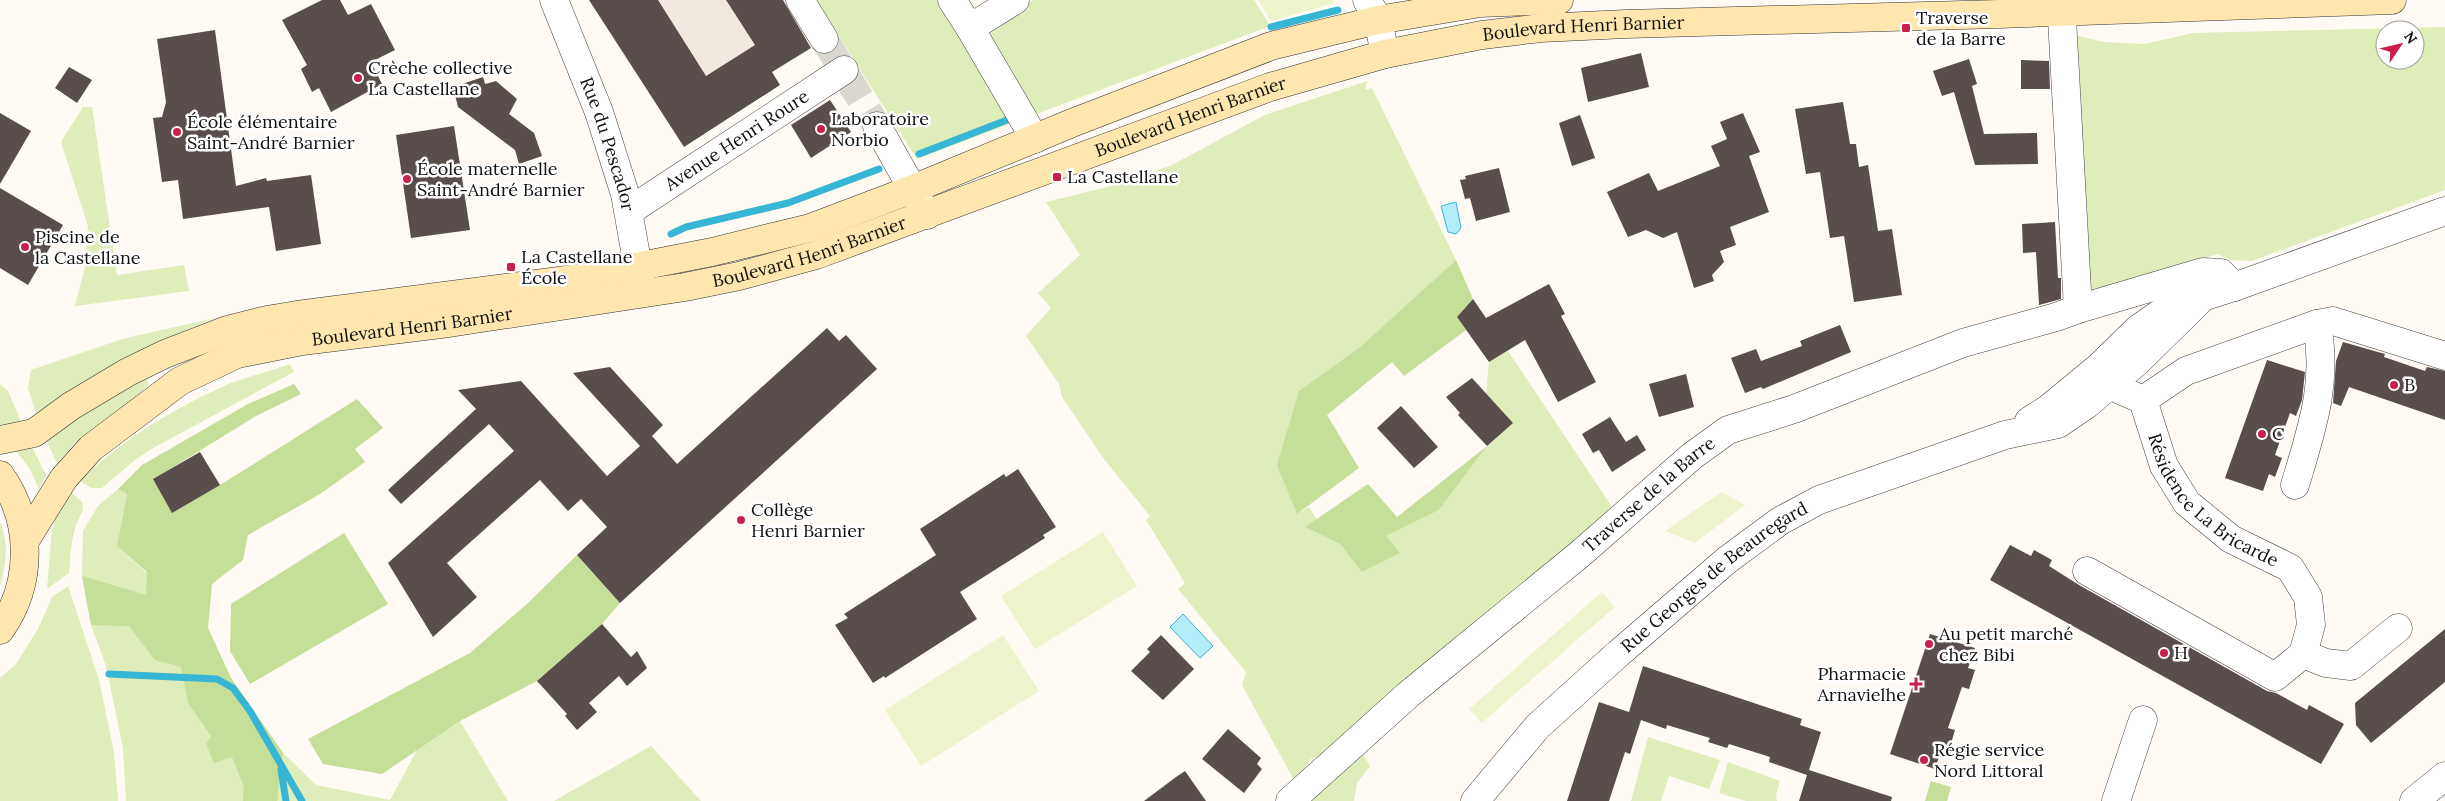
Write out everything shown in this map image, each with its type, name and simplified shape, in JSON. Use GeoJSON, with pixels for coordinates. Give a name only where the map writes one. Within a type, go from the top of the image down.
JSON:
{"type":"FeatureCollection","features":[{"type":"Feature","properties":{"kind":"main road","name":"Boulevard Henri Barnier"},"geometry":{"type":"LineString","coordinates":[[0,440],[34,433],[71,406],[128,372],[165,354],[227,330],[290,316],[540,284],[640,267],[810,228],[1272,46],[1372,10],[1558,0]]}},
{"type":"Feature","properties":{"kind":"main road","name":"Boulevard Henri Barnier"},"geometry":{"type":"LineString","coordinates":[[26,539],[64,478],[91,448],[180,381],[237,354],[294,342],[449,323],[642,293],[739,276],[816,256],[1270,87],[1385,54],[1482,35],[1551,28],[2061,6],[2392,0]]}},
{"type":"Feature","properties":{"kind":"main road"},"geometry":{"type":"LineString","coordinates":[[0,475],[17,505],[26,539],[25,569],[17,600],[0,630]]}},
{"type":"Feature","properties":{"kind":"street","name":"Rue du Pescador"},"geometry":{"type":"LineString","coordinates":[[554,0],[599,112],[629,211],[640,267],[642,293]]}},
{"type":"Feature","properties":{"kind":"street"},"geometry":{"type":"LineString","coordinates":[[800,0],[824,39]]}},
{"type":"Feature","properties":{"kind":"street"},"geometry":{"type":"LineString","coordinates":[[952,0],[1035,139]]}},
{"type":"Feature","properties":{"kind":"street"},"geometry":{"type":"LineString","coordinates":[[970,28],[1015,0]]}},
{"type":"Feature","properties":{"kind":"street"},"geometry":{"type":"LineString","coordinates":[[2061,6],[2078,309]]}},
{"type":"Feature","properties":{"kind":"street"},"geometry":{"type":"LineString","coordinates":[[1372,10],[1385,54]]}},
{"type":"Feature","properties":{"kind":"street","name":"Avenue Henri Roure"},"geometry":{"type":"LineString","coordinates":[[629,211],[844,70]]}},
{"type":"Feature","properties":{"kind":"street"},"geometry":{"type":"LineString","coordinates":[[877,126],[927,214]]}},
{"type":"Feature","properties":{"kind":"street","name":"Rue Georges de Beauregard"},"geometry":{"type":"LineString","coordinates":[[2005,435],[2048,409],[2099,367],[2203,297],[2445,211]]}},
{"type":"Feature","properties":{"kind":"street","name":"Traverse de la Barre"},"geometry":{"type":"LineString","coordinates":[[1290,801],[1409,694],[1580,554],[1692,456],[1728,430],[1794,409],[1963,343],[2203,272],[2221,273],[2234,287]]}},
{"type":"Feature","properties":{"kind":"street"},"geometry":{"type":"LineString","coordinates":[[2109,385],[2143,400],[2186,371],[2317,324],[2333,321],[2445,356]]}},
{"type":"Feature","properties":{"kind":"street"},"geometry":{"type":"LineString","coordinates":[[2295,485],[2316,413],[2322,351],[2317,324]]}},
{"type":"Feature","properties":{"kind":"street"},"geometry":{"type":"LineString","coordinates":[[2148,335],[2161,355],[2172,366],[2186,371]]}},
{"type":"Feature","properties":{"kind":"street","name":"Rue Georges de Beauregard"},"geometry":{"type":"LineString","coordinates":[[1475,801],[1546,720],[1619,653],[1714,571],[1780,521],[1819,500],[2005,435],[2058,424],[2086,405],[2109,385],[2148,335]]}},
{"type":"Feature","properties":{"kind":"street","name":"Résidence La Bricarde"},"geometry":{"type":"LineString","coordinates":[[2143,400],[2164,466],[2187,503],[2231,538],[2290,568],[2308,597],[2311,625],[2303,654]]}},
{"type":"Feature","properties":{"kind":"street"},"geometry":{"type":"LineString","coordinates":[[2087,571],[2275,677],[2303,654],[2326,663],[2351,666],[2398,628]]}},
{"type":"Feature","properties":{"kind":"street"},"geometry":{"type":"LineString","coordinates":[[2116,801],[2143,720]]}},
{"type":"Feature","properties":{"kind":"street"},"geometry":{"type":"LineString","coordinates":[[2414,801],[2445,776]]}},
{"type":"Feature","properties":{"kind":"green space"},"geometry":{"type":"Polygon","coordinates":[[[816,0],[941,0],[967,41],[1033,0],[1254,0],[1270,26],[917,159],[816,0]]]}},
{"type":"Feature","properties":{"kind":"green space"},"geometry":{"type":"Polygon","coordinates":[[[1258,0],[1333,0],[1334,3],[1271,21],[1258,0]]]}},
{"type":"Feature","properties":{"kind":"green space"},"geometry":{"type":"Polygon","coordinates":[[[2425,27],[2445,27],[2445,190],[2252,261],[2230,260],[2218,254],[2093,294],[2087,286],[2075,35],[2103,42],[2145,44],[2193,33],[2375,29],[2375,70],[2425,70],[2425,27]]]}},
{"type":"Feature","properties":{"kind":"green space"},"geometry":{"type":"Polygon","coordinates":[[[1367,81],[1365,90],[1372,88],[1456,260],[1360,347],[1299,391],[1297,514],[1309,507],[1317,520],[1306,527],[1340,544],[1362,572],[1400,553],[1386,536],[1439,510],[1487,446],[1512,423],[1486,393],[1489,362],[1508,351],[1616,513],[1326,755],[1311,759],[1295,782],[1242,685],[1246,672],[1178,589],[1185,583],[1146,520],[1150,516],[1104,459],[1062,397],[1059,384],[1026,336],[1051,308],[1038,293],[1080,255],[1046,202],[1115,185],[1172,165],[1265,115],[1367,81]]]}},
{"type":"Feature","properties":{"kind":"green space"},"geometry":{"type":"Polygon","coordinates":[[[83,107],[92,107],[117,275],[184,265],[189,291],[75,306],[85,267],[88,226],[61,142],[83,107]]]}},
{"type":"Feature","properties":{"kind":"green space"},"geometry":{"type":"Polygon","coordinates":[[[1456,260],[1473,299],[1457,317],[1466,330],[1404,376],[1392,362],[1327,415],[1359,468],[1297,514],[1277,465],[1299,391],[1360,347],[1456,260]]]}},
{"type":"Feature","properties":{"kind":"green space"},"geometry":{"type":"Polygon","coordinates":[[[215,318],[167,338],[122,360],[79,385],[36,414],[28,388],[31,370],[122,339],[215,318]]]}},
{"type":"Feature","properties":{"kind":"green space"},"geometry":{"type":"Polygon","coordinates":[[[290,364],[294,372],[153,448],[135,460],[102,488],[91,488],[80,481],[114,451],[170,413],[231,383],[290,364]]]}},
{"type":"Feature","properties":{"kind":"green space"},"geometry":{"type":"Polygon","coordinates":[[[146,378],[149,384],[115,416],[75,443],[57,463],[46,440],[98,404],[146,378]]]}},
{"type":"Feature","properties":{"kind":"green space"},"geometry":{"type":"Polygon","coordinates":[[[0,384],[8,391],[21,422],[0,425],[0,384]]]}},
{"type":"Feature","properties":{"kind":"green space"},"geometry":{"type":"Polygon","coordinates":[[[294,384],[301,394],[256,416],[154,479],[220,485],[357,399],[383,428],[355,449],[365,462],[320,494],[248,535],[243,560],[212,584],[208,628],[231,678],[283,753],[277,801],[243,801],[244,786],[232,757],[214,763],[206,744],[211,736],[188,703],[181,667],[155,660],[129,626],[91,625],[82,576],[146,595],[147,572],[117,546],[127,494],[118,489],[142,465],[248,404],[294,384]]]}},
{"type":"Feature","properties":{"kind":"green space"},"geometry":{"type":"Polygon","coordinates":[[[1487,446],[1439,510],[1386,536],[1400,553],[1362,572],[1340,544],[1305,527],[1368,484],[1397,517],[1487,446]]]}},
{"type":"Feature","properties":{"kind":"green space"},"geometry":{"type":"Polygon","coordinates":[[[32,447],[46,475],[39,490],[23,459],[15,451],[32,447]]]}},
{"type":"Feature","properties":{"kind":"green space"},"geometry":{"type":"Polygon","coordinates":[[[118,489],[127,494],[117,546],[207,628],[231,678],[283,753],[316,785],[390,800],[417,750],[460,721],[508,801],[126,801],[123,748],[106,666],[91,625],[82,576],[83,531],[98,506],[118,489]]]}},
{"type":"Feature","properties":{"kind":"green space"},"geometry":{"type":"Polygon","coordinates":[[[71,492],[82,502],[83,511],[74,533],[69,573],[47,589],[52,530],[57,513],[71,492]]]}},
{"type":"Feature","properties":{"kind":"green space"},"geometry":{"type":"Polygon","coordinates":[[[1722,492],[1745,505],[1695,543],[1665,531],[1722,492]]]}},
{"type":"Feature","properties":{"kind":"green space"},"geometry":{"type":"Polygon","coordinates":[[[0,522],[5,538],[6,554],[0,586],[0,522]]]}},
{"type":"Feature","properties":{"kind":"green space"},"geometry":{"type":"Polygon","coordinates":[[[1103,532],[1137,586],[1035,649],[1001,596],[1103,532]]]}},
{"type":"Feature","properties":{"kind":"green space"},"geometry":{"type":"Polygon","coordinates":[[[344,533],[388,604],[250,684],[230,651],[231,604],[344,533]]]}},
{"type":"Feature","properties":{"kind":"green space"},"geometry":{"type":"Polygon","coordinates":[[[577,555],[620,603],[602,624],[537,681],[460,721],[382,774],[323,764],[308,739],[470,653],[528,603],[577,555]]]}},
{"type":"Feature","properties":{"kind":"green space"},"geometry":{"type":"Polygon","coordinates":[[[68,586],[99,680],[114,752],[118,801],[0,801],[0,678],[16,664],[38,629],[52,597],[68,586]]]}},
{"type":"Feature","properties":{"kind":"green space"},"geometry":{"type":"Polygon","coordinates":[[[1602,592],[1615,607],[1482,723],[1469,709],[1602,592]]]}},
{"type":"Feature","properties":{"kind":"green space"},"geometry":{"type":"Polygon","coordinates":[[[1003,635],[1039,691],[921,766],[885,710],[1003,635]]]}},
{"type":"Feature","properties":{"kind":"green space"},"geometry":{"type":"Polygon","coordinates":[[[1648,737],[1720,760],[1709,789],[1669,776],[1661,801],[1631,801],[1648,737]]]}},
{"type":"Feature","properties":{"kind":"green space"},"geometry":{"type":"Polygon","coordinates":[[[651,746],[701,801],[554,801],[651,746]]]}},
{"type":"Feature","properties":{"kind":"green space"},"geometry":{"type":"Polygon","coordinates":[[[1362,753],[1370,766],[1357,783],[1354,801],[1311,801],[1319,787],[1362,753]]]}},
{"type":"Feature","properties":{"kind":"green space"},"geometry":{"type":"Polygon","coordinates":[[[1728,762],[1780,781],[1776,794],[1777,801],[1746,801],[1719,793],[1728,762]]]}},
{"type":"Feature","properties":{"kind":"green space"},"geometry":{"type":"Polygon","coordinates":[[[1931,781],[1951,787],[1947,801],[1925,801],[1931,781]]]}},
{"type":"Feature","properties":{"kind":"shaded area"},"geometry":{"type":"Polygon","coordinates":[[[614,0],[726,0],[755,45],[658,107],[614,0]]]}},
{"type":"Feature","properties":{"kind":"water"},"geometry":{"type":"Polygon","coordinates":[[[1456,202],[1461,228],[1456,234],[1448,232],[1441,206],[1456,202]]]}},
{"type":"Feature","properties":{"kind":"water"},"geometry":{"type":"Polygon","coordinates":[[[1183,614],[1213,646],[1200,658],[1170,627],[1183,614]]]}},
{"type":"Feature","properties":{"kind":"building"},"geometry":{"type":"Polygon","coordinates":[[[322,0],[340,0],[348,15],[371,4],[395,50],[371,62],[382,84],[331,112],[319,88],[312,92],[301,69],[307,65],[282,20],[322,0]]]}},
{"type":"Feature","properties":{"kind":"building"},"geometry":{"type":"Polygon","coordinates":[[[589,0],[658,0],[706,76],[755,45],[726,0],[783,0],[811,48],[772,72],[780,85],[684,147],[589,0]]]}},
{"type":"Feature","properties":{"kind":"building"},"geometry":{"type":"Polygon","coordinates":[[[215,30],[236,186],[266,178],[267,181],[311,175],[321,244],[276,251],[269,207],[183,219],[178,180],[162,182],[153,118],[162,117],[166,102],[157,39],[215,30]]]}},
{"type":"Feature","properties":{"kind":"building"},"geometry":{"type":"Polygon","coordinates":[[[1641,53],[1649,87],[1588,102],[1581,68],[1641,53]]]}},
{"type":"Feature","properties":{"kind":"building"},"geometry":{"type":"Polygon","coordinates":[[[1969,59],[1977,84],[1972,86],[1984,134],[2037,133],[2038,164],[1975,165],[1954,92],[1942,96],[1933,71],[1969,59]]]}},
{"type":"Feature","properties":{"kind":"building"},"geometry":{"type":"Polygon","coordinates":[[[2021,60],[2049,61],[2050,89],[2021,89],[2021,60]]]}},
{"type":"Feature","properties":{"kind":"building"},"geometry":{"type":"Polygon","coordinates":[[[69,67],[92,80],[77,103],[55,88],[69,67]]]}},
{"type":"Feature","properties":{"kind":"building"},"geometry":{"type":"Polygon","coordinates":[[[483,77],[485,84],[496,81],[517,99],[509,114],[534,133],[542,156],[519,164],[515,150],[458,107],[453,87],[483,77]]]}},
{"type":"Feature","properties":{"kind":"building","name":"Laboratoire Norbio"},"geometry":{"type":"Polygon","coordinates":[[[830,100],[851,132],[811,158],[791,125],[830,100]]]}},
{"type":"Feature","properties":{"kind":"building"},"geometry":{"type":"Polygon","coordinates":[[[1843,102],[1850,144],[1856,144],[1859,167],[1868,165],[1878,231],[1892,229],[1902,295],[1854,302],[1844,236],[1830,238],[1820,172],[1806,174],[1795,109],[1843,102]]]}},
{"type":"Feature","properties":{"kind":"building"},"geometry":{"type":"Polygon","coordinates":[[[0,113],[31,131],[0,184],[0,113]]]}},
{"type":"Feature","properties":{"kind":"building"},"geometry":{"type":"Polygon","coordinates":[[[1743,113],[1760,152],[1749,156],[1769,212],[1730,227],[1736,245],[1720,251],[1724,262],[1712,275],[1714,281],[1694,288],[1677,232],[1663,238],[1646,230],[1628,237],[1607,192],[1649,173],[1658,191],[1720,166],[1711,146],[1727,139],[1720,122],[1743,113]]]}},
{"type":"Feature","properties":{"kind":"building"},"geometry":{"type":"Polygon","coordinates":[[[1580,115],[1595,158],[1572,166],[1559,123],[1580,115]]]}},
{"type":"Feature","properties":{"kind":"building"},"geometry":{"type":"Polygon","coordinates":[[[454,126],[470,230],[411,238],[396,135],[454,126]]]}},
{"type":"Feature","properties":{"kind":"building"},"geometry":{"type":"Polygon","coordinates":[[[1499,168],[1510,212],[1476,221],[1470,198],[1465,199],[1460,180],[1466,179],[1465,176],[1499,168]]]}},
{"type":"Feature","properties":{"kind":"building","name":"Piscine de la Castellane"},"geometry":{"type":"Polygon","coordinates":[[[0,188],[63,225],[28,285],[0,268],[0,188]]]}},
{"type":"Feature","properties":{"kind":"building"},"geometry":{"type":"Polygon","coordinates":[[[2055,222],[2058,278],[2061,278],[2061,299],[2039,305],[2036,252],[2023,253],[2022,224],[2055,222]]]}},
{"type":"Feature","properties":{"kind":"building"},"geometry":{"type":"Polygon","coordinates":[[[1549,284],[1565,314],[1561,316],[1596,382],[1558,402],[1525,340],[1489,362],[1457,317],[1473,299],[1486,318],[1549,284]]]}},
{"type":"Feature","properties":{"kind":"building"},"geometry":{"type":"Polygon","coordinates":[[[1840,325],[1851,352],[1763,389],[1761,387],[1745,393],[1731,358],[1756,349],[1761,361],[1802,346],[1800,341],[1840,325]]]}},
{"type":"Feature","properties":{"kind":"building"},"geometry":{"type":"Polygon","coordinates":[[[827,328],[839,341],[846,335],[877,369],[620,603],[577,555],[607,527],[581,499],[568,511],[540,480],[447,563],[477,597],[433,637],[388,563],[514,451],[489,424],[401,504],[388,490],[476,409],[458,390],[521,381],[607,476],[640,446],[573,373],[610,367],[663,425],[652,436],[677,464],[827,328]]]}},
{"type":"Feature","properties":{"kind":"building","name":"B"},"geometry":{"type":"Polygon","coordinates":[[[2343,342],[2385,354],[2384,357],[2425,371],[2427,367],[2445,371],[2445,420],[2349,387],[2341,406],[2333,403],[2336,361],[2343,342]]]}},
{"type":"Feature","properties":{"kind":"building","name":"C"},"geometry":{"type":"Polygon","coordinates":[[[2267,360],[2305,372],[2302,400],[2296,416],[2290,413],[2275,455],[2282,458],[2275,477],[2269,474],[2263,491],[2225,478],[2267,360]]]}},
{"type":"Feature","properties":{"kind":"building"},"geometry":{"type":"Polygon","coordinates":[[[1686,374],[1694,407],[1659,417],[1649,384],[1686,374]]]}},
{"type":"Feature","properties":{"kind":"building"},"geometry":{"type":"Polygon","coordinates":[[[1472,378],[1513,423],[1487,446],[1458,415],[1460,413],[1446,397],[1472,378]]]}},
{"type":"Feature","properties":{"kind":"building"},"geometry":{"type":"Polygon","coordinates":[[[1401,406],[1438,447],[1414,468],[1377,428],[1401,406]]]}},
{"type":"Feature","properties":{"kind":"building"},"geometry":{"type":"Polygon","coordinates":[[[1610,417],[1626,442],[1637,435],[1646,450],[1612,472],[1599,450],[1593,453],[1582,434],[1610,417]]]}},
{"type":"Feature","properties":{"kind":"building"},"geometry":{"type":"Polygon","coordinates":[[[200,452],[220,485],[172,513],[153,479],[200,452]]]}},
{"type":"Feature","properties":{"kind":"building"},"geometry":{"type":"Polygon","coordinates":[[[1018,469],[1056,527],[1043,535],[1045,538],[960,592],[977,619],[885,678],[884,676],[873,683],[835,625],[848,618],[844,614],[936,555],[920,529],[1004,474],[1006,477],[1018,469]]]}},
{"type":"Feature","properties":{"kind":"building","name":"H"},"geometry":{"type":"Polygon","coordinates":[[[2010,545],[2031,556],[2034,550],[2052,560],[2049,566],[2079,585],[2267,691],[2276,693],[2307,710],[2309,705],[2344,724],[2321,764],[1990,580],[2010,545]]]}},
{"type":"Feature","properties":{"kind":"building"},"geometry":{"type":"Polygon","coordinates":[[[602,624],[631,657],[637,651],[647,668],[627,686],[619,676],[589,703],[597,712],[577,730],[565,716],[567,714],[537,681],[602,624]]]}},
{"type":"Feature","properties":{"kind":"building"},"geometry":{"type":"Polygon","coordinates":[[[2445,629],[2445,682],[2371,743],[2356,725],[2355,703],[2445,629]]]}},
{"type":"Feature","properties":{"kind":"building"},"geometry":{"type":"Polygon","coordinates":[[[1930,634],[1975,648],[1968,668],[1975,670],[1969,689],[1962,687],[1948,728],[1955,730],[1949,750],[1942,748],[1935,769],[1890,754],[1930,634]]]}},
{"type":"Feature","properties":{"kind":"building"},"geometry":{"type":"Polygon","coordinates":[[[1161,635],[1194,669],[1163,700],[1131,671],[1150,652],[1147,649],[1161,635]]]}},
{"type":"Feature","properties":{"kind":"building"},"geometry":{"type":"Polygon","coordinates":[[[1643,666],[1802,719],[1800,725],[1821,732],[1809,770],[1892,797],[1891,801],[1799,801],[1807,775],[1769,762],[1770,757],[1729,744],[1727,748],[1708,742],[1710,738],[1667,725],[1666,729],[1641,720],[1630,754],[1625,752],[1609,801],[1567,801],[1599,702],[1629,712],[1643,666]]]}},
{"type":"Feature","properties":{"kind":"building"},"geometry":{"type":"Polygon","coordinates":[[[1228,729],[1261,758],[1257,764],[1262,769],[1244,793],[1202,759],[1228,729]]]}},
{"type":"Feature","properties":{"kind":"building"},"geometry":{"type":"Polygon","coordinates":[[[1185,771],[1206,801],[1144,801],[1176,777],[1185,771]]]}},
{"type":"Feature","properties":{"kind":"waterway"},"geometry":{"type":"LineString","coordinates":[[1271,27],[1338,10]]}},
{"type":"Feature","properties":{"kind":"waterway"},"geometry":{"type":"LineString","coordinates":[[919,154],[1007,120]]}},
{"type":"Feature","properties":{"kind":"waterway"},"geometry":{"type":"LineString","coordinates":[[671,234],[686,227],[788,203],[879,169]]}},
{"type":"Feature","properties":{"kind":"waterway"},"geometry":{"type":"LineString","coordinates":[[109,674],[217,679],[233,688],[250,711],[302,801]]}},
{"type":"Feature","properties":{"kind":"waterway"},"geometry":{"type":"LineString","coordinates":[[281,770],[286,801]]}},
{"type":"Feature","properties":{"kind":"tunnel"},"geometry":{"type":"LineString","coordinates":[[824,39],[877,126]]}},
{"type":"Feature","properties":{"kind":"place","name":"Traverse de la Barre"},"geometry":{"type":"Point","coordinates":[1906,28]}},
{"type":"Feature","properties":{"kind":"place","name":"Crèche collective La Castellane"},"geometry":{"type":"Point","coordinates":[358,78]}},
{"type":"Feature","properties":{"kind":"place","name":"Laboratoire Norbio"},"geometry":{"type":"Point","coordinates":[821,129]}},
{"type":"Feature","properties":{"kind":"place","name":"École élémentaire Saint-André Barnier"},"geometry":{"type":"Point","coordinates":[177,132]}},
{"type":"Feature","properties":{"kind":"place","name":"La Castellane"},"geometry":{"type":"Point","coordinates":[1057,177]}},
{"type":"Feature","properties":{"kind":"place","name":"École maternelle Saint-André Barnier"},"geometry":{"type":"Point","coordinates":[407,179]}},
{"type":"Feature","properties":{"kind":"place","name":"Piscine de la Castellane"},"geometry":{"type":"Point","coordinates":[25,247]}},
{"type":"Feature","properties":{"kind":"place","name":"La Castellane École"},"geometry":{"type":"Point","coordinates":[511,267]}},
{"type":"Feature","properties":{"kind":"place","name":"B"},"geometry":{"type":"Point","coordinates":[2394,385]}},
{"type":"Feature","properties":{"kind":"place","name":"C"},"geometry":{"type":"Point","coordinates":[2262,434]}},
{"type":"Feature","properties":{"kind":"place","name":"Collège Henri Barnier"},"geometry":{"type":"Point","coordinates":[741,520]}},
{"type":"Feature","properties":{"kind":"place","name":"Au petit marché chez Bibi"},"geometry":{"type":"Point","coordinates":[1929,644]}},
{"type":"Feature","properties":{"kind":"place","name":"H"},"geometry":{"type":"Point","coordinates":[2164,653]}},
{"type":"Feature","properties":{"kind":"place","name":"Pharmacie Arnavielhe"},"geometry":{"type":"Point","coordinates":[1916,684]}},
{"type":"Feature","properties":{"kind":"place","name":"Régie service Nord Littoral"},"geometry":{"type":"Point","coordinates":[1924,760]}}]}
